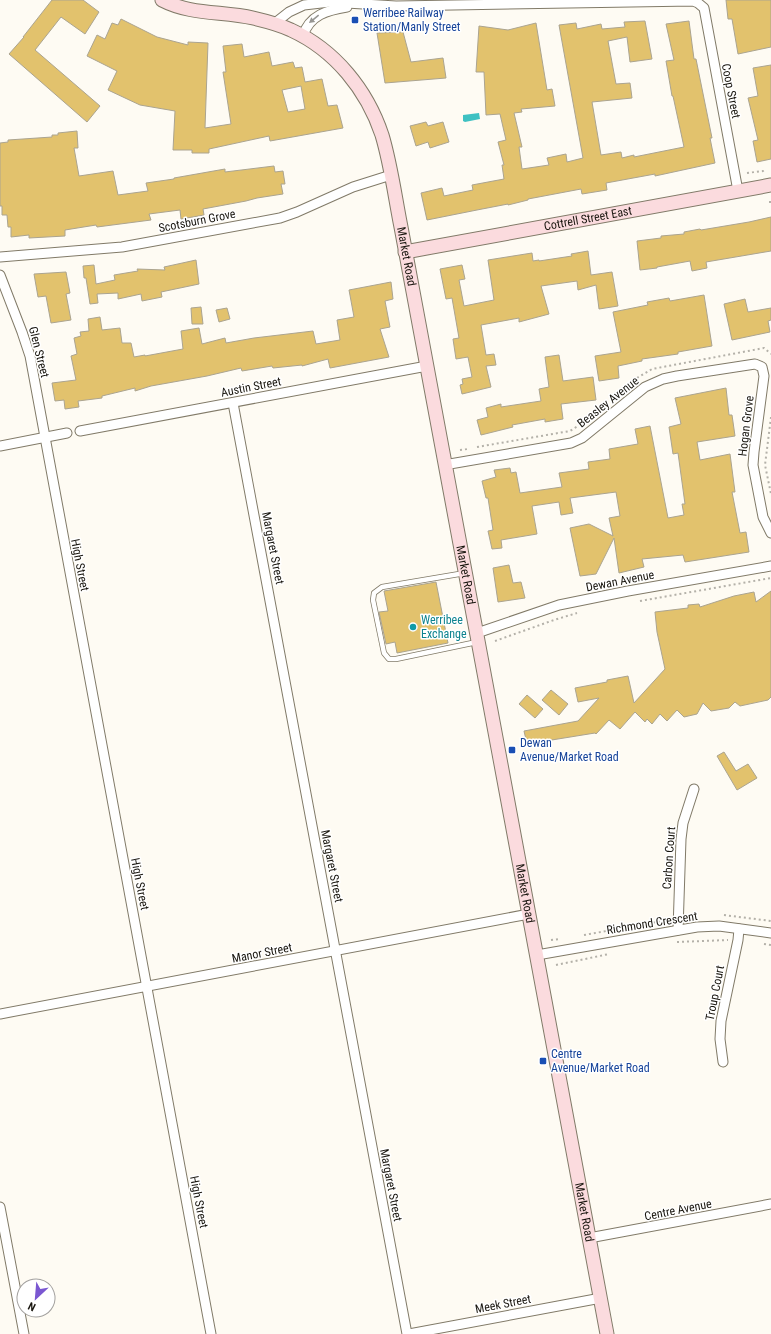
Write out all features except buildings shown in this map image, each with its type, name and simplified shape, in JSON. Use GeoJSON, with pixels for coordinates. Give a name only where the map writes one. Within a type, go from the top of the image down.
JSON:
{"type":"FeatureCollection","features":[{"type":"Feature","properties":{"kind":"street","name":"Market Road"},"geometry":{"type":"LineString","coordinates":[[162,0],[188,10],[251,18],[275,23],[303,36],[327,52],[350,76],[363,95],[381,134],[391,175],[427,366],[444,466],[607,1334]]}},
{"type":"Feature","properties":{"kind":"street"},"geometry":{"type":"LineString","coordinates":[[275,23],[289,12],[314,2],[362,2],[396,6],[523,2],[697,1]]}},
{"type":"Feature","properties":{"kind":"street","name":"Coop Street"},"geometry":{"type":"LineString","coordinates":[[697,1],[704,8],[738,191]]}},
{"type":"Feature","properties":{"kind":"street"},"geometry":{"type":"LineString","coordinates":[[303,36],[308,24],[324,12],[362,2]]}},
{"type":"Feature","properties":{"kind":"street","name":"Scotsburn Grove"},"geometry":{"type":"LineString","coordinates":[[0,257],[122,247],[280,218],[353,187],[391,175]]}},
{"type":"Feature","properties":{"kind":"street","name":"Cottrell Street East"},"geometry":{"type":"LineString","coordinates":[[405,252],[738,191],[767,180]]}},
{"type":"Feature","properties":{"kind":"street","name":"Glen Street"},"geometry":{"type":"LineString","coordinates":[[0,275],[27,346],[44,438]]}},
{"type":"Feature","properties":{"kind":"street","name":"Beasley Avenue"},"geometry":{"type":"LineString","coordinates":[[444,466],[577,441],[645,387],[663,380],[751,364],[762,367]]}},
{"type":"Feature","properties":{"kind":"street","name":"Austin Street"},"geometry":{"type":"LineString","coordinates":[[80,431],[427,366]]}},
{"type":"Feature","properties":{"kind":"street","name":"Hogan Grove"},"geometry":{"type":"LineString","coordinates":[[762,367],[764,376],[753,465],[763,517],[771,533]]}},
{"type":"Feature","properties":{"kind":"street"},"geometry":{"type":"LineString","coordinates":[[761,395],[771,396]]}},
{"type":"Feature","properties":{"kind":"street","name":"Margaret Street"},"geometry":{"type":"LineString","coordinates":[[233,403],[408,1334]]}},
{"type":"Feature","properties":{"kind":"street"},"geometry":{"type":"LineString","coordinates":[[0,446],[67,433]]}},
{"type":"Feature","properties":{"kind":"street","name":"High Street"},"geometry":{"type":"LineString","coordinates":[[44,438],[211,1334]]}},
{"type":"Feature","properties":{"kind":"street","name":"Dewan Avenue"},"geometry":{"type":"LineString","coordinates":[[477,638],[560,605],[628,590],[771,566]]}},
{"type":"Feature","properties":{"kind":"street","name":"Carbon Court"},"geometry":{"type":"LineString","coordinates":[[678,930],[681,839],[688,804],[694,789]]}},
{"type":"Feature","properties":{"kind":"street","name":"Manor Street"},"geometry":{"type":"LineString","coordinates":[[0,1014],[529,914]]}},
{"type":"Feature","properties":{"kind":"street","name":"Richmond Crescent"},"geometry":{"type":"LineString","coordinates":[[537,955],[697,927],[719,926],[771,933]]}},
{"type":"Feature","properties":{"kind":"street","name":"Troup Court"},"geometry":{"type":"LineString","coordinates":[[723,1062],[720,1039],[721,1021],[739,929]]}},
{"type":"Feature","properties":{"kind":"street","name":"Centre Avenue"},"geometry":{"type":"LineString","coordinates":[[589,1238],[771,1204]]}},
{"type":"Feature","properties":{"kind":"street"},"geometry":{"type":"LineString","coordinates":[[0,1207],[24,1334]]}},
{"type":"Feature","properties":{"kind":"street","name":"Meek Street"},"geometry":{"type":"LineString","coordinates":[[408,1334],[601,1298]]}},
{"type":"Feature","properties":{"kind":"lane"},"geometry":{"type":"LineString","coordinates":[[465,573],[382,587],[374,593],[373,600],[384,653],[389,659],[396,659],[477,638]]}},
{"type":"Feature","properties":{"kind":"path"},"geometry":{"type":"LineString","coordinates":[[747,173],[763,171],[767,180]]}},
{"type":"Feature","properties":{"kind":"path"},"geometry":{"type":"LineString","coordinates":[[771,417],[765,465],[771,494]]}},
{"type":"Feature","properties":{"kind":"path"},"geometry":{"type":"LineString","coordinates":[[638,601],[771,578]]}},
{"type":"Feature","properties":{"kind":"path"},"geometry":{"type":"LineString","coordinates":[[496,641],[583,611]]}},
{"type":"Feature","properties":{"kind":"path"},"geometry":{"type":"LineString","coordinates":[[670,943],[708,940],[738,940]]}},
{"type":"Feature","properties":{"kind":"path"},"geometry":{"type":"LineString","coordinates":[[760,943],[771,945]]}},
{"type":"Feature","properties":{"kind":"path"},"geometry":{"type":"LineString","coordinates":[[556,965],[609,954]]}},
{"type":"Feature","properties":{"kind":"water"},"geometry":{"type":"Polygon","coordinates":[[[479,113],[480,119],[465,122],[463,121],[463,115],[479,113]]]}},
{"type":"Feature","properties":{"kind":"place","name":"Werribee Railway Station/Manly Street"},"geometry":{"type":"Point","coordinates":[355,20]}},
{"type":"Feature","properties":{"kind":"place","name":"Werribee Exchange"},"geometry":{"type":"Point","coordinates":[413,627]}},
{"type":"Feature","properties":{"kind":"place","name":"Dewan Avenue/Market Road"},"geometry":{"type":"Point","coordinates":[512,750]}},
{"type":"Feature","properties":{"kind":"place","name":"Centre Avenue/Market Road"},"geometry":{"type":"Point","coordinates":[543,1061]}}]}
